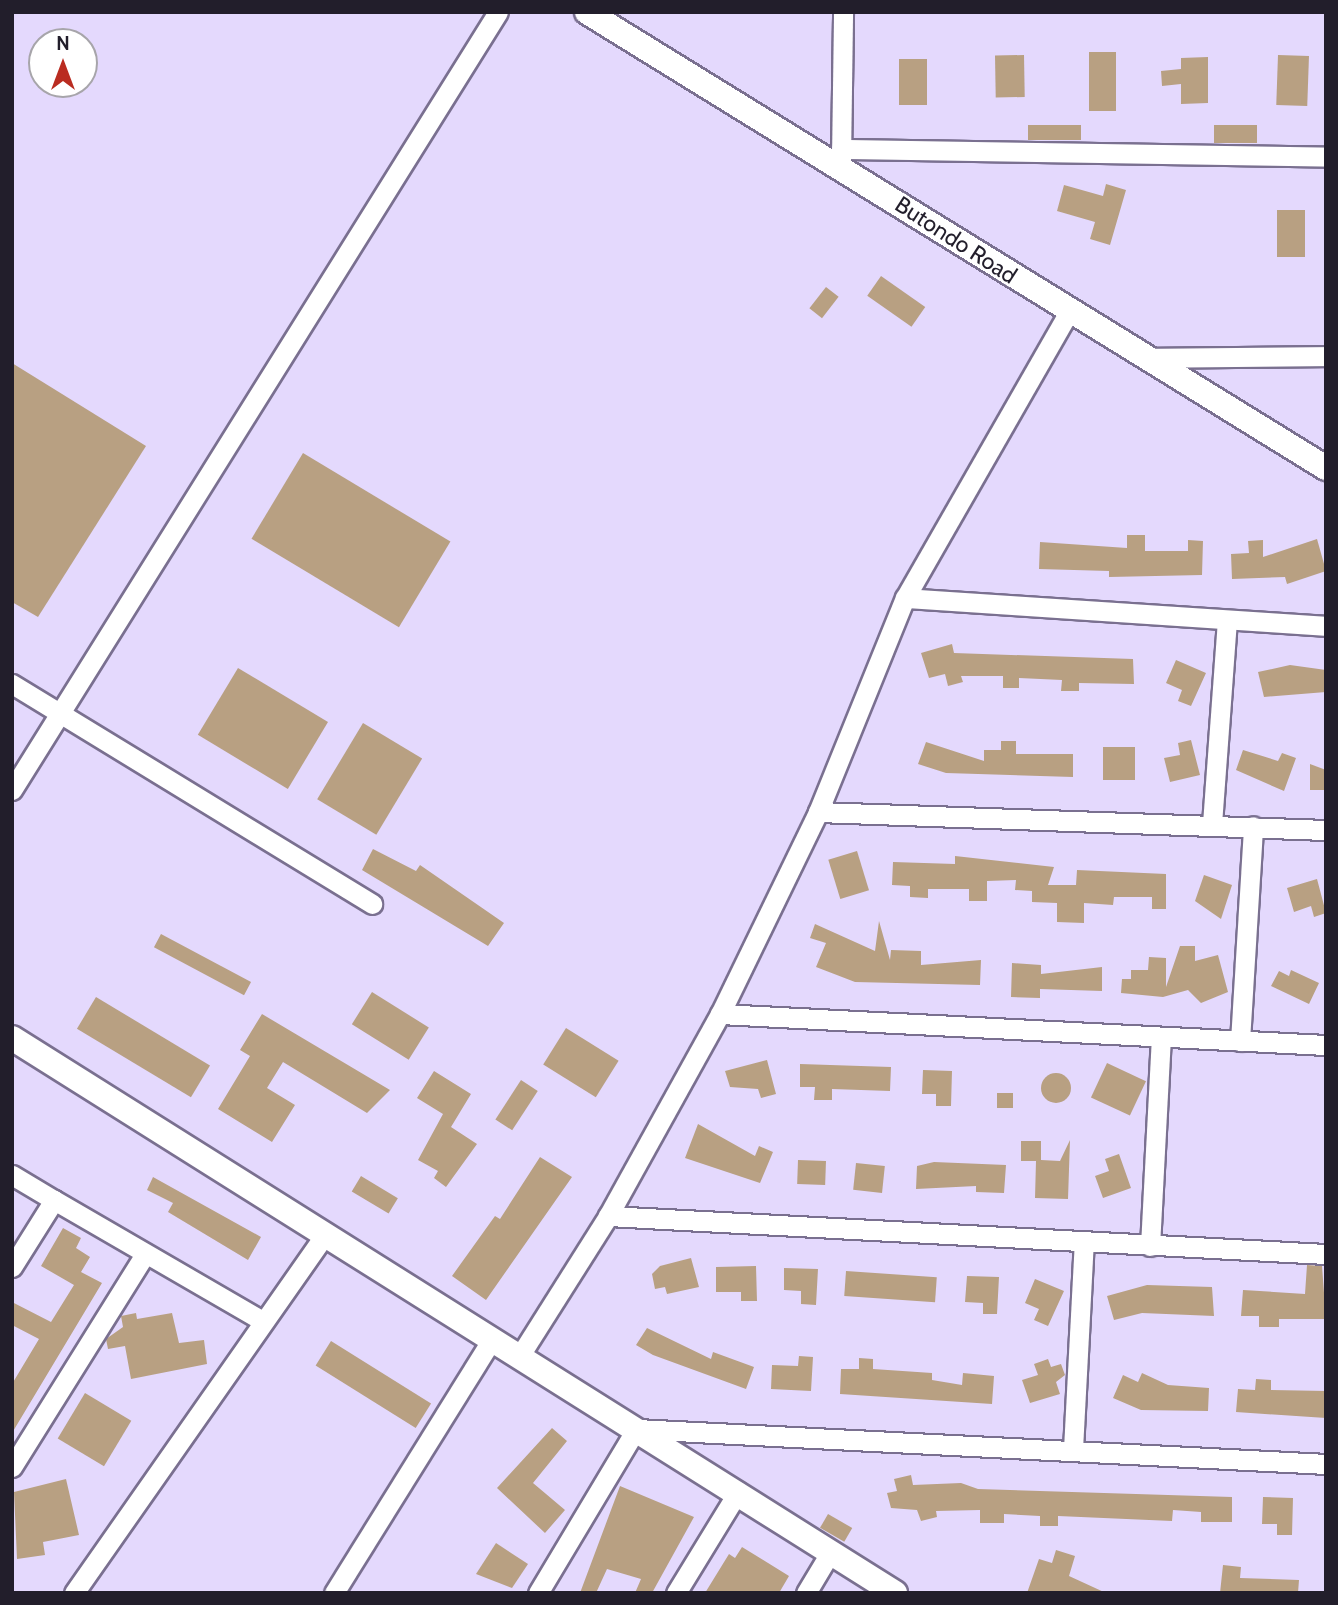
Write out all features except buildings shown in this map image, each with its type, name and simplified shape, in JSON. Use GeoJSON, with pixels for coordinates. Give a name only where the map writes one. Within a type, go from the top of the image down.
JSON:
{"type":"FeatureCollection","features":[{"type":"Feature","properties":{"kind":"street"},"geometry":{"type":"LineString","coordinates":[[12,790],[498,12]]}},
{"type":"Feature","properties":{"kind":"street","name":"Butondo Road"},"geometry":{"type":"LineString","coordinates":[[587,12],[841,157],[1068,313],[1326,468]]}},
{"type":"Feature","properties":{"kind":"street"},"geometry":{"type":"LineString","coordinates":[[843,12],[841,157],[1326,157]]}},
{"type":"Feature","properties":{"kind":"street"},"geometry":{"type":"LineString","coordinates":[[519,1357],[608,1216],[720,1014],[818,812],[905,598],[1068,313]]}},
{"type":"Feature","properties":{"kind":"street"},"geometry":{"type":"LineString","coordinates":[[1142,358],[1326,355]]}},
{"type":"Feature","properties":{"kind":"street"},"geometry":{"type":"LineString","coordinates":[[905,598],[1326,626]]}},
{"type":"Feature","properties":{"kind":"street"},"geometry":{"type":"LineString","coordinates":[[1212,824],[1227,621]]}},
{"type":"Feature","properties":{"kind":"street"},"geometry":{"type":"LineString","coordinates":[[12,684],[372,904]]}},
{"type":"Feature","properties":{"kind":"street"},"geometry":{"type":"LineString","coordinates":[[818,812],[1326,830]]}},
{"type":"Feature","properties":{"kind":"street"},"geometry":{"type":"LineString","coordinates":[[1240,1041],[1253,826]]}},
{"type":"Feature","properties":{"kind":"street"},"geometry":{"type":"LineString","coordinates":[[720,1014],[1326,1045]]}},
{"type":"Feature","properties":{"kind":"street"},"geometry":{"type":"LineString","coordinates":[[1150,1246],[1161,1037]]}},
{"type":"Feature","properties":{"kind":"street"},"geometry":{"type":"LineString","coordinates":[[12,1038],[490,1342],[519,1357],[738,1492],[895,1593]]}},
{"type":"Feature","properties":{"kind":"street"},"geometry":{"type":"LineString","coordinates":[[12,1175],[263,1321]]}},
{"type":"Feature","properties":{"kind":"street"},"geometry":{"type":"LineString","coordinates":[[12,1267],[54,1200]]}},
{"type":"Feature","properties":{"kind":"street"},"geometry":{"type":"LineString","coordinates":[[608,1216],[1326,1254]]}},
{"type":"Feature","properties":{"kind":"street"},"geometry":{"type":"LineString","coordinates":[[74,1593],[323,1237]]}},
{"type":"Feature","properties":{"kind":"street"},"geometry":{"type":"LineString","coordinates":[[1073,1449],[1084,1242]]}},
{"type":"Feature","properties":{"kind":"street"},"geometry":{"type":"LineString","coordinates":[[12,1467],[145,1254]]}},
{"type":"Feature","properties":{"kind":"street"},"geometry":{"type":"LineString","coordinates":[[334,1593],[490,1342]]}},
{"type":"Feature","properties":{"kind":"street"},"geometry":{"type":"LineString","coordinates":[[636,1429],[1073,1449],[1326,1464]]}},
{"type":"Feature","properties":{"kind":"street"},"geometry":{"type":"LineString","coordinates":[[538,1593],[636,1429]]}},
{"type":"Feature","properties":{"kind":"street"},"geometry":{"type":"LineString","coordinates":[[676,1593],[738,1492]]}},
{"type":"Feature","properties":{"kind":"street"},"geometry":{"type":"LineString","coordinates":[[806,1593],[830,1553]]}}]}
